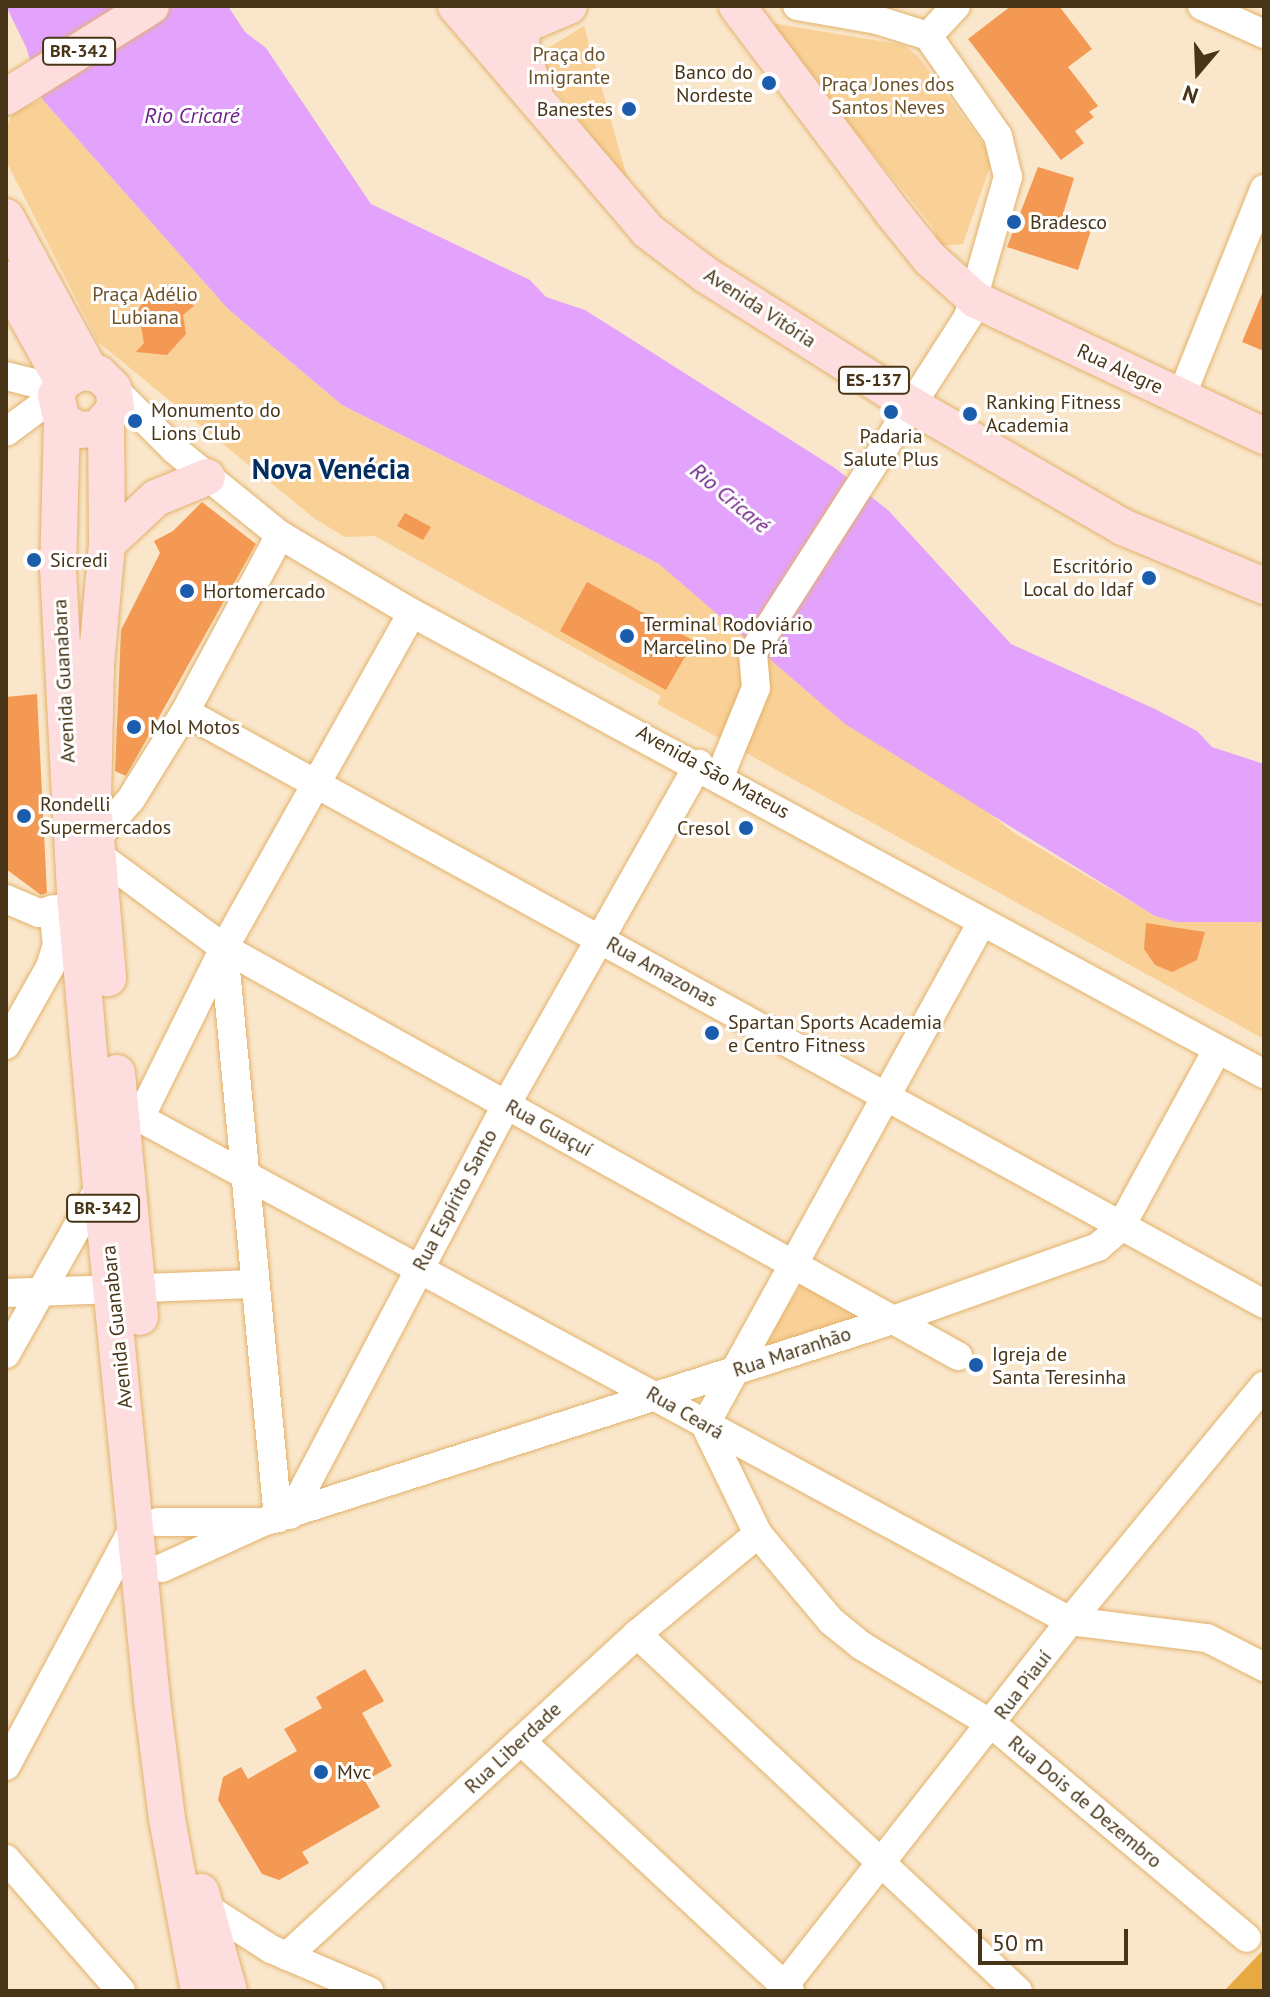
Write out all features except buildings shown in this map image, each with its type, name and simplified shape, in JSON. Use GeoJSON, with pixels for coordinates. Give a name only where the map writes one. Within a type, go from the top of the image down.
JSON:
{"type":"FeatureCollection","features":[{"type":"Feature","properties":{"kind":"main road","name":"BR-342"},"geometry":{"type":"LineString","coordinates":[[7,96],[151,6]]}},
{"type":"Feature","properties":{"kind":"main road","name":"Avenida Vitória"},"geometry":{"type":"LineString","coordinates":[[456,6],[648,231],[706,275],[915,407],[1123,527],[1264,586]]}},
{"type":"Feature","properties":{"kind":"main road"},"geometry":{"type":"LineString","coordinates":[[489,6],[522,26]]}},
{"type":"Feature","properties":{"kind":"main road"},"geometry":{"type":"LineString","coordinates":[[522,26],[569,6]]}},
{"type":"Feature","properties":{"kind":"main road","name":"Rua Alegre"},"geometry":{"type":"LineString","coordinates":[[737,6],[912,236],[976,300],[1264,436]]}},
{"type":"Feature","properties":{"kind":"main road"},"geometry":{"type":"LineString","coordinates":[[522,26],[523,57],[538,100]]}},
{"type":"Feature","properties":{"kind":"main road","name":"BR-342"},"geometry":{"type":"LineString","coordinates":[[6,217],[80,400]]}},
{"type":"Feature","properties":{"kind":"main road","name":"BR-342"},"geometry":{"type":"LineString","coordinates":[[6,279],[80,400]]}},
{"type":"Feature","properties":{"kind":"main road","name":"Avenida Guanabara"},"geometry":{"type":"LineString","coordinates":[[80,400],[107,544],[96,666],[93,802],[97,847],[77,909],[130,1119],[125,1287],[148,1522],[152,1700],[193,1907],[211,1978]]}},
{"type":"Feature","properties":{"kind":"main road","name":"Avenida Guanabara"},"geometry":{"type":"LineString","coordinates":[[80,400],[58,568],[77,909],[101,1185],[125,1287]]}},
{"type":"Feature","properties":{"kind":"main road"},"geometry":{"type":"LineString","coordinates":[[107,544],[156,498],[207,477]]}},
{"type":"Feature","properties":{"kind":"main road","name":"Avenida Guanabara"},"geometry":{"type":"LineString","coordinates":[[148,1522],[162,1568],[190,1841],[193,1907]]}},
{"type":"Feature","properties":{"kind":"street"},"geometry":{"type":"LineString","coordinates":[[797,6],[877,20],[928,36],[998,136],[1007,161],[976,300],[915,407]]}},
{"type":"Feature","properties":{"kind":"street"},"geometry":{"type":"LineString","coordinates":[[928,36],[956,6]]}},
{"type":"Feature","properties":{"kind":"street"},"geometry":{"type":"LineString","coordinates":[[1202,6],[1264,34]]}},
{"type":"Feature","properties":{"kind":"street"},"geometry":{"type":"LineString","coordinates":[[1181,397],[1264,189]]}},
{"type":"Feature","properties":{"kind":"street","name":"Avenida São Mateus"},"geometry":{"type":"LineString","coordinates":[[11,376],[80,400],[175,450],[280,535],[412,613],[710,770],[982,922],[1264,1074]]}},
{"type":"Feature","properties":{"kind":"street"},"geometry":{"type":"LineString","coordinates":[[11,428],[80,400]]}},
{"type":"Feature","properties":{"kind":"street","name":"Rua Espírito Santo"},"geometry":{"type":"LineString","coordinates":[[277,1519],[601,938],[710,770],[756,688],[753,652],[915,407]]}},
{"type":"Feature","properties":{"kind":"street"},"geometry":{"type":"LineString","coordinates":[[145,894],[97,847],[185,712],[280,535]]}},
{"type":"Feature","properties":{"kind":"street"},"geometry":{"type":"LineString","coordinates":[[130,1119],[412,613]]}},
{"type":"Feature","properties":{"kind":"street","name":"Rua Amazonas"},"geometry":{"type":"LineString","coordinates":[[185,712],[601,938],[1120,1228],[1264,1304]]}},
{"type":"Feature","properties":{"kind":"street"},"geometry":{"type":"LineString","coordinates":[[93,802],[131,799]]}},
{"type":"Feature","properties":{"kind":"street"},"geometry":{"type":"LineString","coordinates":[[6,899],[30,912],[77,909],[145,894]]}},
{"type":"Feature","properties":{"kind":"street","name":"Rua Guaçuí"},"geometry":{"type":"LineString","coordinates":[[145,894],[224,948],[958,1356]]}},
{"type":"Feature","properties":{"kind":"street"},"geometry":{"type":"LineString","coordinates":[[6,1045],[77,909]]}},
{"type":"Feature","properties":{"kind":"street"},"geometry":{"type":"LineString","coordinates":[[705,1425],[797,1264],[982,922]]}},
{"type":"Feature","properties":{"kind":"street"},"geometry":{"type":"LineString","coordinates":[[224,948],[277,1519]]}},
{"type":"Feature","properties":{"kind":"street"},"geometry":{"type":"LineString","coordinates":[[43,979],[86,987]]}},
{"type":"Feature","properties":{"kind":"street","name":"Rua Maranhão"},"geometry":{"type":"LineString","coordinates":[[162,1568],[277,1519],[893,1320],[1098,1247],[1120,1228],[1217,1050]]}},
{"type":"Feature","properties":{"kind":"street","name":"Rua Ceará"},"geometry":{"type":"LineString","coordinates":[[130,1119],[657,1396],[705,1425],[1070,1621],[1207,1638],[1264,1667]]}},
{"type":"Feature","properties":{"kind":"street"},"geometry":{"type":"LineString","coordinates":[[6,1354],[101,1185]]}},
{"type":"Feature","properties":{"kind":"street"},"geometry":{"type":"LineString","coordinates":[[6,1293],[253,1284]]}},
{"type":"Feature","properties":{"kind":"street","name":"Rua Piauí"},"geometry":{"type":"LineString","coordinates":[[787,1989],[881,1862],[993,1725],[1070,1621],[1264,1386]]}},
{"type":"Feature","properties":{"kind":"street","name":"Rua Dois de Dezembro"},"geometry":{"type":"LineString","coordinates":[[705,1425],[758,1534],[802,1591],[862,1646],[993,1725],[1247,1938]]}},
{"type":"Feature","properties":{"kind":"street","name":"Rua Maranhão"},"geometry":{"type":"LineString","coordinates":[[148,1522],[277,1519]]}},
{"type":"Feature","properties":{"kind":"street"},"geometry":{"type":"LineString","coordinates":[[6,1766],[148,1522]]}},
{"type":"Feature","properties":{"kind":"street","name":"Rua Liberdade"},"geometry":{"type":"LineString","coordinates":[[279,1953],[521,1741],[637,1634],[758,1534]]}},
{"type":"Feature","properties":{"kind":"street"},"geometry":{"type":"LineString","coordinates":[[637,1634],[1018,1991]]}},
{"type":"Feature","properties":{"kind":"street"},"geometry":{"type":"LineString","coordinates":[[521,1741],[787,1989]]}},
{"type":"Feature","properties":{"kind":"street"},"geometry":{"type":"LineString","coordinates":[[6,1859],[121,1991]]}},
{"type":"Feature","properties":{"kind":"street"},"geometry":{"type":"LineString","coordinates":[[193,1907],[279,1953],[369,1991]]}},
{"type":"Feature","properties":{"kind":"street"},"geometry":{"type":"LineString","coordinates":[[211,1978],[279,1953]]}},
{"type":"Feature","properties":{"kind":"green space","name":"Praça Jones dos Santos Neves"},"geometry":{"type":"Polygon","coordinates":[[[766,22],[903,45],[918,56],[989,152],[990,167],[963,244],[940,246],[932,226],[766,22]]]}},
{"type":"Feature","properties":{"kind":"green space","name":"Praça do Imigrante"},"geometry":{"type":"Polygon","coordinates":[[[584,26],[629,184],[536,65],[548,48],[584,26]]]}},
{"type":"Feature","properties":{"kind":"green space","name":"Praça Adélio Lubiana"},"geometry":{"type":"Polygon","coordinates":[[[42,99],[228,309],[342,405],[659,564],[1016,834],[1155,916],[1176,922],[1264,922],[1264,1039],[657,704],[661,696],[375,536],[345,537],[315,519],[98,342],[6,161],[6,128],[13,113],[42,99]]]}},
{"type":"Feature","properties":{"kind":"green space"},"geometry":{"type":"Polygon","coordinates":[[[804,1280],[865,1316],[759,1352],[804,1280]]]}},
{"type":"Feature","properties":{"kind":"shaded area"},"geometry":{"type":"Polygon","coordinates":[[[1264,1949],[1264,1991],[1224,1991],[1264,1949]]]}},
{"type":"Feature","properties":{"kind":"water","name":"Rio Cricaré"},"geometry":{"type":"Polygon","coordinates":[[[6,6],[228,6],[245,32],[266,48],[371,204],[530,280],[546,297],[585,310],[835,468],[889,511],[1011,644],[1155,709],[1197,731],[1212,747],[1264,764],[1264,922],[1176,922],[1155,916],[845,724],[659,564],[342,405],[228,309],[42,99],[26,47],[6,6]]]}},
{"type":"Feature","properties":{"kind":"place","name":"Banco do Nordeste"},"geometry":{"type":"Point","coordinates":[769,83]}},
{"type":"Feature","properties":{"kind":"place","name":"Banestes"},"geometry":{"type":"Point","coordinates":[629,109]}},
{"type":"Feature","properties":{"kind":"place","name":"Bradesco"},"geometry":{"type":"Point","coordinates":[1014,222]}},
{"type":"Feature","properties":{"kind":"place","name":"Padaria Salute Plus"},"geometry":{"type":"Point","coordinates":[891,412]}},
{"type":"Feature","properties":{"kind":"place","name":"Ranking Fitness Academia"},"geometry":{"type":"Point","coordinates":[970,414]}},
{"type":"Feature","properties":{"kind":"place","name":"Monumento do Lions Club"},"geometry":{"type":"Point","coordinates":[135,421]}},
{"type":"Feature","properties":{"kind":"place","name":"Sicredi"},"geometry":{"type":"Point","coordinates":[34,560]}},
{"type":"Feature","properties":{"kind":"place","name":"Escritório Local do Idaf"},"geometry":{"type":"Point","coordinates":[1149,578]}},
{"type":"Feature","properties":{"kind":"place","name":"Hortomercado"},"geometry":{"type":"Point","coordinates":[187,591]}},
{"type":"Feature","properties":{"kind":"place","name":"Terminal Rodoviário Marcelino De Prá"},"geometry":{"type":"Point","coordinates":[627,636]}},
{"type":"Feature","properties":{"kind":"place","name":"Mol Motos"},"geometry":{"type":"Point","coordinates":[134,727]}},
{"type":"Feature","properties":{"kind":"place","name":"Rondelli Supermercados"},"geometry":{"type":"Point","coordinates":[24,816]}},
{"type":"Feature","properties":{"kind":"place","name":"Cresol"},"geometry":{"type":"Point","coordinates":[746,828]}},
{"type":"Feature","properties":{"kind":"place","name":"Spartan Sports Academia e Centro Fitness"},"geometry":{"type":"Point","coordinates":[712,1033]}},
{"type":"Feature","properties":{"kind":"place","name":"Igreja de Santa Teresinha"},"geometry":{"type":"Point","coordinates":[976,1365]}},
{"type":"Feature","properties":{"kind":"place","name":"Mvc"},"geometry":{"type":"Point","coordinates":[321,1772]}},
{"type":"Feature","properties":{"kind":"district","name":"Nova Venécia"},"geometry":{"type":"Point","coordinates":[331,469]}}]}
